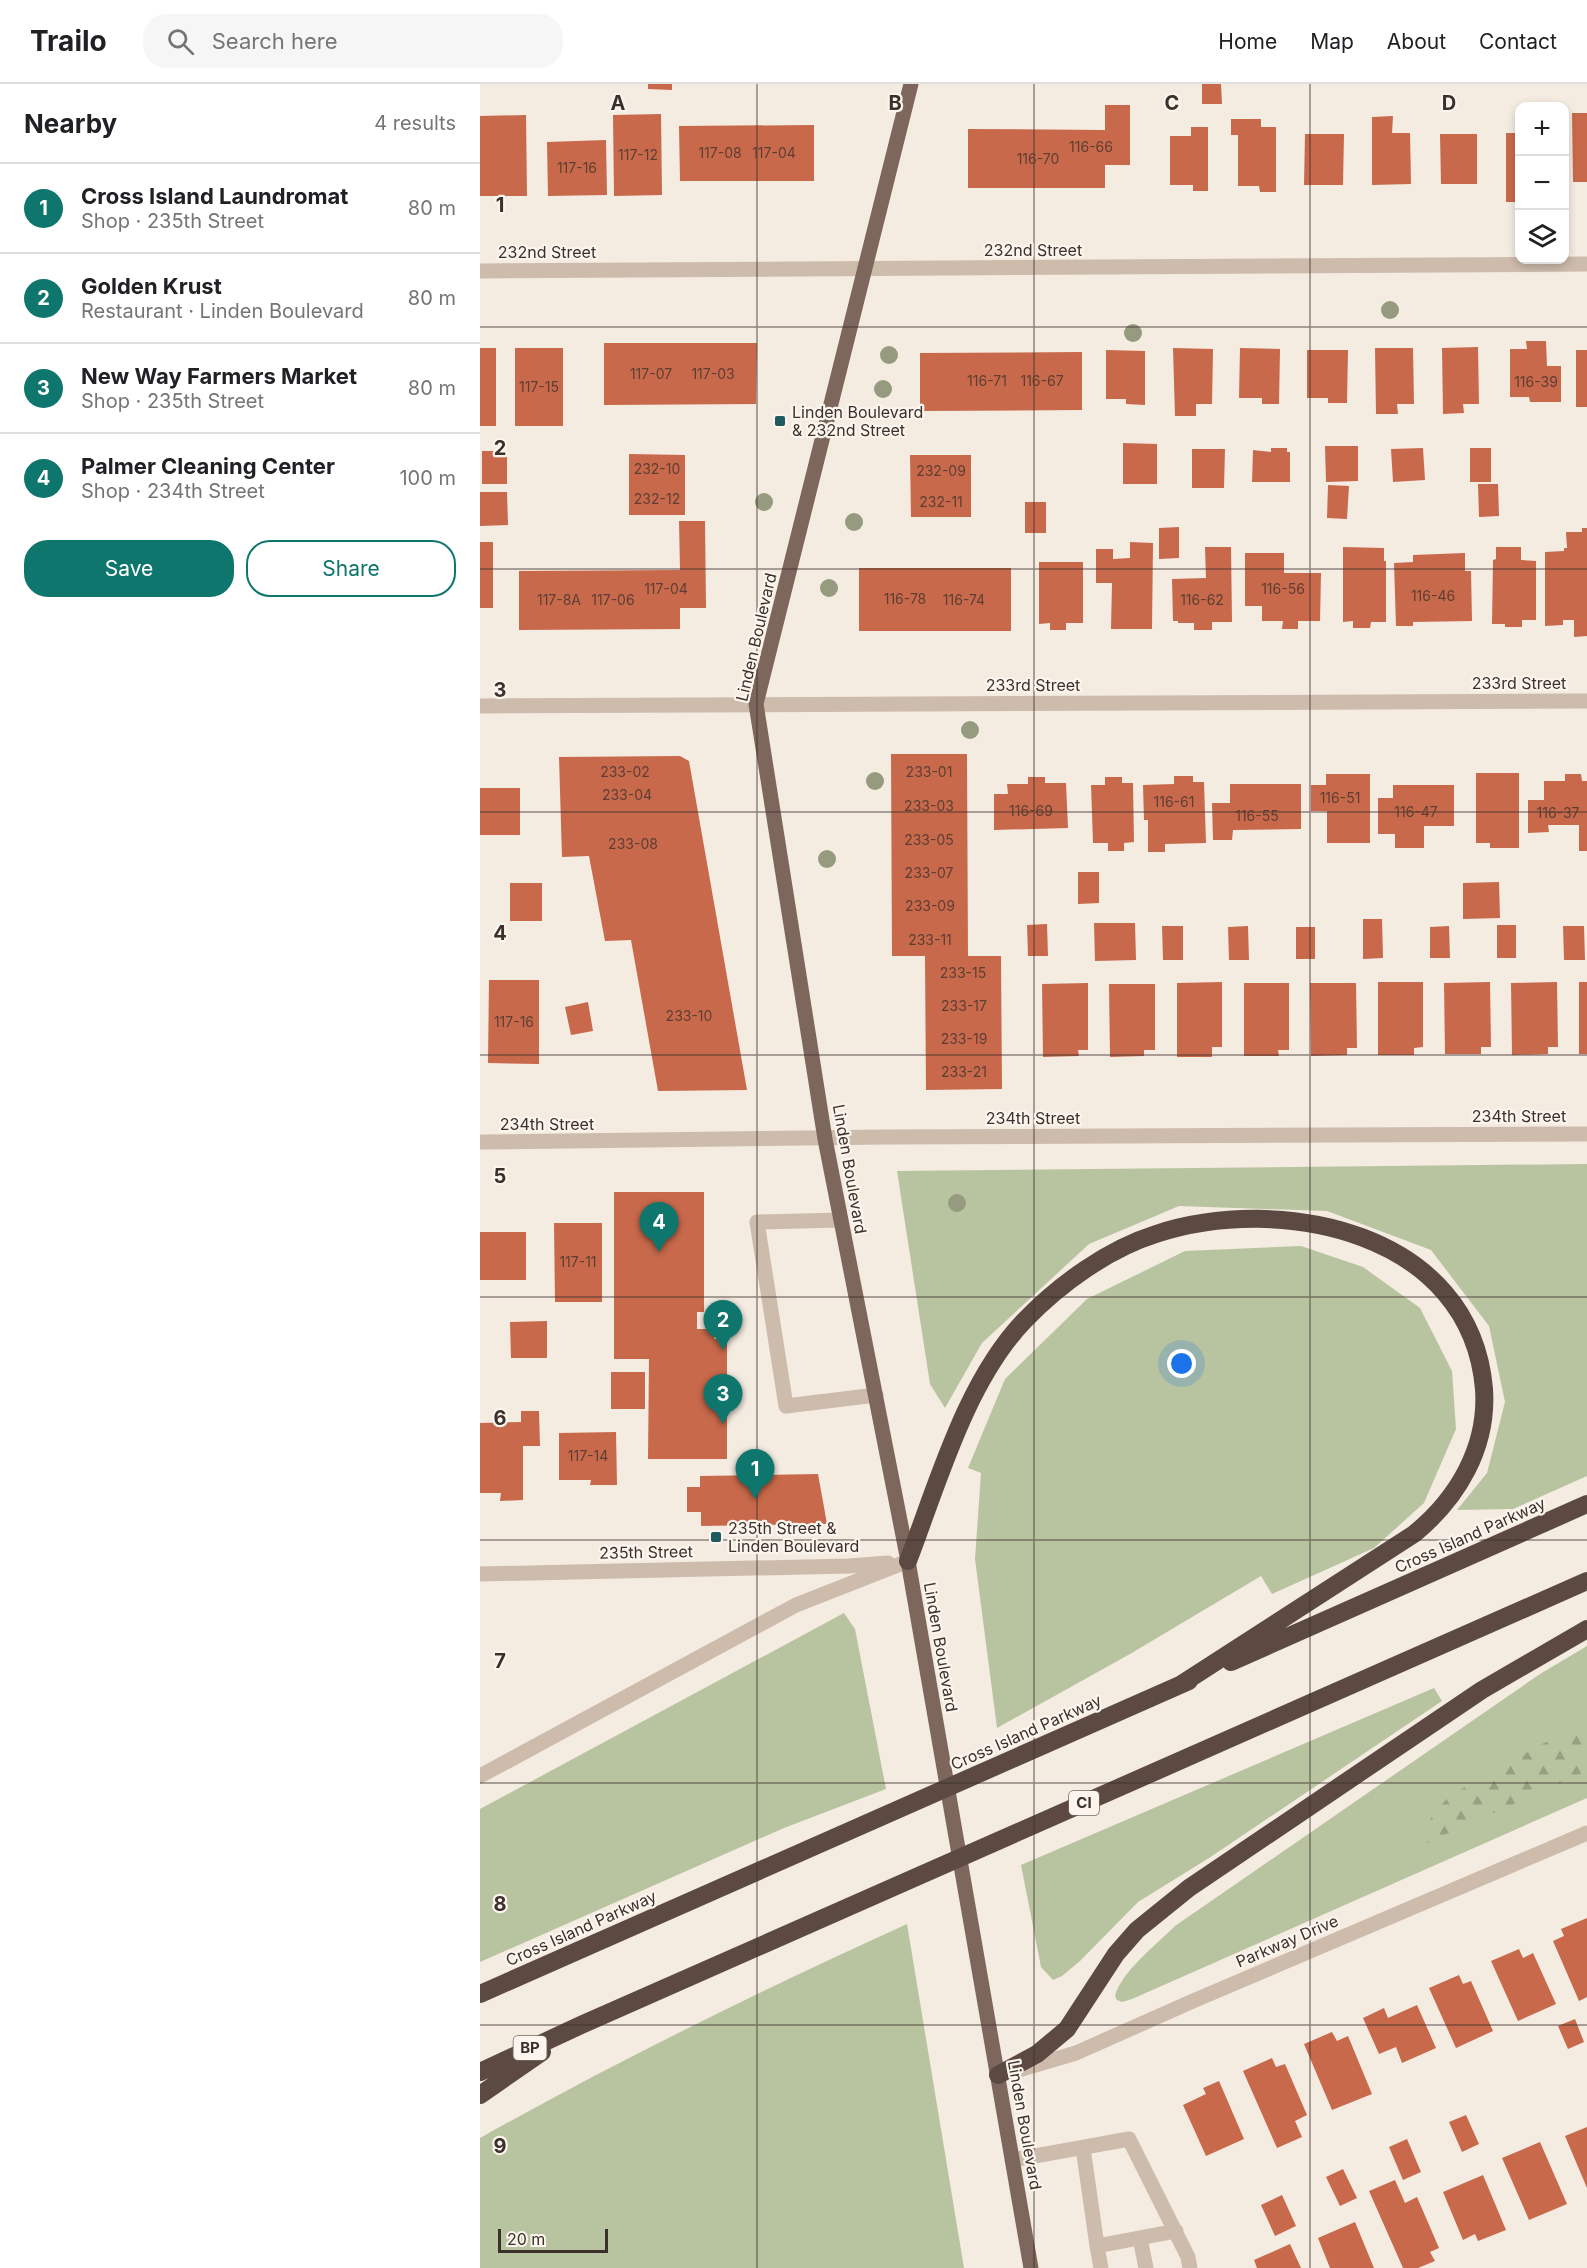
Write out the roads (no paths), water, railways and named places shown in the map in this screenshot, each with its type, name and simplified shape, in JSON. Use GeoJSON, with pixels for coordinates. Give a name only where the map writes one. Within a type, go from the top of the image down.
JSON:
{"type":"FeatureCollection","features":[{"type":"Feature","properties":{"kind":"highway"},"geometry":{"type":"LineString","coordinates":[[908,1561],[962,1419],[991,1366],[1025,1320],[1090,1268],[1154,1234],[1227,1220],[1277,1220],[1313,1224],[1340,1230],[1388,1249],[1428,1275],[1459,1311],[1469,1330],[1477,1352],[1484,1397],[1484,1418],[1473,1456],[1454,1494],[1429,1522],[1414,1534],[1180,1685]]}},
{"type":"Feature","properties":{"kind":"highway","name":"Cross Island Parkway"},"geometry":{"type":"LineString","coordinates":[[480,1994],[1587,1504]]}},
{"type":"Feature","properties":{"kind":"highway","name":"CI"},"geometry":{"type":"LineString","coordinates":[[580,2025],[1587,1581]]}},
{"type":"Feature","properties":{"kind":"highway"},"geometry":{"type":"LineString","coordinates":[[998,2075],[1037,2054],[1067,2029],[1116,1954],[1137,1930],[1189,1888],[1482,1690],[1587,1629]]}},
{"type":"Feature","properties":{"kind":"highway"},"geometry":{"type":"LineString","coordinates":[[480,2096],[580,2025]]}},
{"type":"Feature","properties":{"kind":"highway","name":"BP"},"geometry":{"type":"LineString","coordinates":[[480,2072],[580,2025]]}},
{"type":"Feature","properties":{"kind":"main road","name":"Linden Boulevard"},"geometry":{"type":"LineString","coordinates":[[911,84],[756,704],[825,1139],[908,1561],[1030,2268]]}},
{"type":"Feature","properties":{"kind":"street","name":"232nd Street"},"geometry":{"type":"LineString","coordinates":[[480,271],[1587,264]]}},
{"type":"Feature","properties":{"kind":"street","name":"233rd Street"},"geometry":{"type":"LineString","coordinates":[[480,706],[1587,701]]}},
{"type":"Feature","properties":{"kind":"street","name":"234th Street"},"geometry":{"type":"LineString","coordinates":[[480,1142],[1587,1134]]}},
{"type":"Feature","properties":{"kind":"street"},"geometry":{"type":"LineString","coordinates":[[840,1220],[757,1222],[786,1406],[876,1395]]}},
{"type":"Feature","properties":{"kind":"street"},"geometry":{"type":"LineString","coordinates":[[480,1776],[796,1605],[908,1561]]}},
{"type":"Feature","properties":{"kind":"street","name":"235th Street"},"geometry":{"type":"LineString","coordinates":[[480,1574],[849,1566],[908,1561]]}},
{"type":"Feature","properties":{"kind":"street","name":"Parkway Drive"},"geometry":{"type":"LineString","coordinates":[[998,2075],[1076,2053],[1587,1833]]}},
{"type":"Feature","properties":{"kind":"street"},"geometry":{"type":"LineString","coordinates":[[1013,2160],[1129,2139],[1176,2231],[1188,2257],[1190,2268]]}},
{"type":"Feature","properties":{"kind":"street"},"geometry":{"type":"LineString","coordinates":[[1083,2148],[1101,2268]]}},
{"type":"Feature","properties":{"kind":"street"},"geometry":{"type":"LineString","coordinates":[[1097,2246],[1176,2231]]}},
{"type":"Feature","properties":{"kind":"street"},"geometry":{"type":"LineString","coordinates":[[1140,2238],[1146,2268]]}},
{"type":"Feature","properties":{"kind":"place","name":"Linden Boulevard & 232nd Street"},"geometry":{"type":"Point","coordinates":[780,421]}},
{"type":"Feature","properties":{"kind":"place","name":"Palmer Cleaning Center"},"geometry":{"type":"Point","coordinates":[659,1252]}},
{"type":"Feature","properties":{"kind":"place","name":"Golden Krust"},"geometry":{"type":"Point","coordinates":[723,1350]}},
{"type":"Feature","properties":{"kind":"place","name":"New Way Farmers Market"},"geometry":{"type":"Point","coordinates":[723,1424]}},
{"type":"Feature","properties":{"kind":"place","name":"Cross Island Laundromat"},"geometry":{"type":"Point","coordinates":[755,1499]}},
{"type":"Feature","properties":{"kind":"place","name":"235th Street & Linden Boulevard"},"geometry":{"type":"Point","coordinates":[716,1537]}}]}
